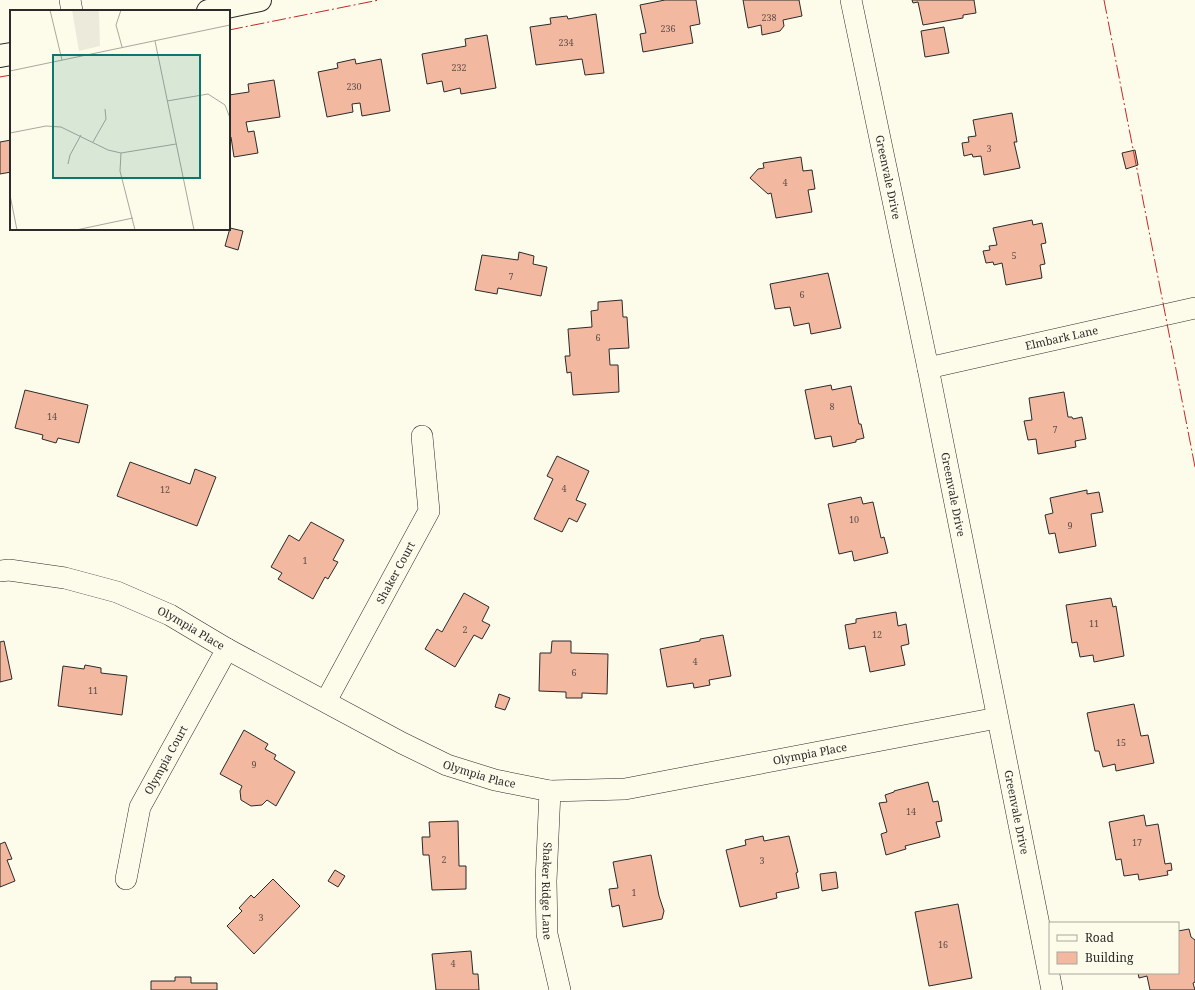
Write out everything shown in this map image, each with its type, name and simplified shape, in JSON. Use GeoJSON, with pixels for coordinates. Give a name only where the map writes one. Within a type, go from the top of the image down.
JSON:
{"type":"FeatureCollection","features":[{"type":"Feature","properties":{"kind":"street"},"geometry":{"type":"LineString","coordinates":[[70,0],[72,10]]}},
{"type":"Feature","properties":{"kind":"street"},"geometry":{"type":"LineString","coordinates":[[213,10],[260,0]]}},
{"type":"Feature","properties":{"kind":"street","name":"Greenvale Drive"},"geometry":{"type":"LineString","coordinates":[[851,0],[928,368],[1052,990]]}},
{"type":"Feature","properties":{"kind":"street"},"geometry":{"type":"LineString","coordinates":[[0,56],[10,54]]}},
{"type":"Feature","properties":{"kind":"street","name":"Elmbark Lane"},"geometry":{"type":"LineString","coordinates":[[928,368],[1195,308]]}},
{"type":"Feature","properties":{"kind":"street","name":"Shaker Court"},"geometry":{"type":"LineString","coordinates":[[326,701],[428,511],[422,436]]}},
{"type":"Feature","properties":{"kind":"street","name":"Olympia Place"},"geometry":{"type":"LineString","coordinates":[[0,571],[9,570],[65,578],[117,592],[170,615],[227,649],[326,701],[402,744],[447,765],[495,780],[550,790],[625,789],[997,718]]}},
{"type":"Feature","properties":{"kind":"street","name":"Olympia Court"},"geometry":{"type":"LineString","coordinates":[[126,880],[140,807],[227,649]]}},
{"type":"Feature","properties":{"kind":"street","name":"Shaker Ridge Lane"},"geometry":{"type":"LineString","coordinates":[[550,790],[546,881],[547,934],[560,990]]}},
{"type":"Feature","properties":{"kind":"building"},"geometry":{"type":"Polygon","coordinates":[[[665,0],[696,0],[700,24],[690,26],[693,43],[643,52],[640,34],[646,33],[640,5],[665,0]]]}},
{"type":"Feature","properties":{"kind":"building"},"geometry":{"type":"Polygon","coordinates":[[[743,0],[799,0],[802,16],[783,20],[784,26],[780,31],[762,35],[761,25],[748,28],[743,0]]]}},
{"type":"Feature","properties":{"kind":"building"},"geometry":{"type":"Polygon","coordinates":[[[912,0],[974,0],[976,13],[963,15],[963,18],[923,25],[918,2],[913,3],[912,0]]]}},
{"type":"Feature","properties":{"kind":"building"},"geometry":{"type":"Polygon","coordinates":[[[596,14],[604,73],[585,75],[582,59],[536,65],[530,27],[551,24],[550,18],[567,16],[568,19],[596,14]]]}},
{"type":"Feature","properties":{"kind":"building"},"geometry":{"type":"Polygon","coordinates":[[[944,27],[949,53],[925,57],[921,31],[944,27]]]}},
{"type":"Feature","properties":{"kind":"building"},"geometry":{"type":"Polygon","coordinates":[[[487,35],[496,88],[461,94],[460,88],[444,92],[442,81],[427,84],[422,54],[466,46],[465,39],[487,35]]]}},
{"type":"Feature","properties":{"kind":"building"},"geometry":{"type":"Polygon","coordinates":[[[355,59],[356,64],[381,59],[390,111],[362,116],[360,103],[352,104],[353,112],[327,117],[318,72],[338,68],[337,63],[355,59]]]}},
{"type":"Feature","properties":{"kind":"building"},"geometry":{"type":"Polygon","coordinates":[[[274,80],[280,117],[246,122],[248,132],[254,131],[258,153],[234,157],[230,137],[230,95],[249,92],[248,84],[274,80]]]}},
{"type":"Feature","properties":{"kind":"building"},"geometry":{"type":"Polygon","coordinates":[[[1012,113],[1017,142],[1014,142],[1020,168],[984,175],[981,156],[973,157],[972,154],[964,156],[962,143],[969,142],[968,137],[976,136],[973,120],[1012,113]]]}},
{"type":"Feature","properties":{"kind":"building"},"geometry":{"type":"Polygon","coordinates":[[[10,140],[10,172],[0,174],[0,142],[10,140]]]}},
{"type":"Feature","properties":{"kind":"building"},"geometry":{"type":"Polygon","coordinates":[[[1135,150],[1138,165],[1126,169],[1122,153],[1135,150]]]}},
{"type":"Feature","properties":{"kind":"building"},"geometry":{"type":"Polygon","coordinates":[[[801,157],[803,171],[812,170],[815,189],[808,190],[812,212],[776,218],[771,193],[768,194],[750,178],[758,169],[764,168],[763,163],[801,157]]]}},
{"type":"Feature","properties":{"kind":"building"},"geometry":{"type":"Polygon","coordinates":[[[1032,220],[1033,225],[1042,223],[1046,243],[1041,244],[1045,264],[1040,265],[1042,278],[1006,285],[1002,263],[994,265],[993,262],[986,263],[983,251],[990,250],[989,246],[997,245],[993,228],[1032,220]]]}},
{"type":"Feature","properties":{"kind":"building"},"geometry":{"type":"Polygon","coordinates":[[[230,228],[243,231],[238,250],[225,246],[230,228]]]}},
{"type":"Feature","properties":{"kind":"building"},"geometry":{"type":"Polygon","coordinates":[[[519,252],[534,256],[533,264],[547,267],[541,296],[498,288],[497,294],[475,290],[482,255],[518,260],[519,252]]]}},
{"type":"Feature","properties":{"kind":"building"},"geometry":{"type":"Polygon","coordinates":[[[828,273],[841,328],[811,334],[809,323],[794,326],[790,307],[775,309],[770,284],[828,273]]]}},
{"type":"Feature","properties":{"kind":"building"},"geometry":{"type":"Polygon","coordinates":[[[622,300],[623,317],[627,317],[629,348],[609,349],[610,365],[618,365],[619,392],[573,395],[571,372],[567,373],[565,356],[570,356],[568,329],[592,327],[591,311],[598,310],[598,302],[622,300]]]}},
{"type":"Feature","properties":{"kind":"building"},"geometry":{"type":"Polygon","coordinates":[[[831,385],[832,390],[851,386],[859,424],[861,424],[864,438],[856,440],[856,442],[833,447],[831,436],[815,439],[805,390],[831,385]]]}},
{"type":"Feature","properties":{"kind":"building"},"geometry":{"type":"Polygon","coordinates":[[[25,390],[88,405],[79,443],[58,438],[56,443],[42,439],[43,435],[15,428],[25,390]]]}},
{"type":"Feature","properties":{"kind":"building"},"geometry":{"type":"Polygon","coordinates":[[[1064,392],[1068,417],[1072,417],[1073,419],[1082,417],[1086,439],[1075,441],[1076,447],[1038,454],[1036,439],[1028,440],[1024,421],[1032,420],[1029,398],[1064,392]]]}},
{"type":"Feature","properties":{"kind":"building"},"geometry":{"type":"Polygon","coordinates":[[[557,456],[589,471],[576,500],[586,504],[577,522],[569,518],[562,532],[534,519],[553,479],[547,476],[557,456]]]}},
{"type":"Feature","properties":{"kind":"building"},"geometry":{"type":"Polygon","coordinates":[[[130,462],[190,484],[195,469],[216,477],[197,526],[117,496],[130,462]]]}},
{"type":"Feature","properties":{"kind":"building"},"geometry":{"type":"Polygon","coordinates":[[[1087,490],[1087,494],[1099,492],[1103,512],[1091,514],[1096,546],[1059,553],[1055,533],[1049,534],[1045,515],[1053,513],[1050,498],[1087,490]]]}},
{"type":"Feature","properties":{"kind":"building"},"geometry":{"type":"Polygon","coordinates":[[[861,497],[863,504],[873,502],[881,538],[884,537],[888,553],[854,561],[852,551],[839,554],[828,504],[861,497]]]}},
{"type":"Feature","properties":{"kind":"building"},"geometry":{"type":"Polygon","coordinates":[[[311,522],[344,540],[333,560],[338,562],[328,579],[325,577],[313,599],[278,579],[282,573],[271,567],[289,535],[299,541],[311,522]]]}},
{"type":"Feature","properties":{"kind":"building"},"geometry":{"type":"Polygon","coordinates":[[[464,593],[489,607],[482,621],[490,625],[482,639],[474,635],[455,667],[425,649],[437,629],[442,632],[464,593]]]}},
{"type":"Feature","properties":{"kind":"building"},"geometry":{"type":"Polygon","coordinates":[[[1111,598],[1113,607],[1116,606],[1124,656],[1094,662],[1093,655],[1080,657],[1077,642],[1072,643],[1066,605],[1111,598]]]}},
{"type":"Feature","properties":{"kind":"building"},"geometry":{"type":"Polygon","coordinates":[[[896,612],[898,626],[906,624],[909,644],[901,646],[905,665],[870,672],[865,646],[849,649],[845,625],[856,623],[856,619],[896,612]]]}},
{"type":"Feature","properties":{"kind":"building"},"geometry":{"type":"Polygon","coordinates":[[[723,635],[731,676],[709,680],[710,685],[694,688],[693,683],[667,687],[660,649],[723,635]]]}},
{"type":"Feature","properties":{"kind":"building"},"geometry":{"type":"Polygon","coordinates":[[[4,641],[12,679],[0,682],[0,642],[4,641]]]}},
{"type":"Feature","properties":{"kind":"building"},"geometry":{"type":"Polygon","coordinates":[[[552,641],[571,641],[571,653],[608,654],[607,694],[582,693],[582,698],[566,698],[566,692],[539,691],[540,653],[551,653],[552,641]]]}},
{"type":"Feature","properties":{"kind":"building"},"geometry":{"type":"Polygon","coordinates":[[[85,665],[101,668],[101,673],[127,676],[122,715],[58,706],[63,666],[84,669],[85,665]]]}},
{"type":"Feature","properties":{"kind":"building"},"geometry":{"type":"Polygon","coordinates":[[[499,694],[510,698],[505,710],[495,707],[499,694]]]}},
{"type":"Feature","properties":{"kind":"building"},"geometry":{"type":"Polygon","coordinates":[[[1134,704],[1141,736],[1148,735],[1154,763],[1116,771],[1115,764],[1103,767],[1099,751],[1095,751],[1087,713],[1134,704]]]}},
{"type":"Feature","properties":{"kind":"building"},"geometry":{"type":"Polygon","coordinates":[[[244,730],[268,744],[265,749],[276,755],[274,759],[295,772],[276,806],[267,800],[262,805],[251,806],[241,800],[240,791],[242,786],[220,774],[244,730]]]}},
{"type":"Feature","properties":{"kind":"building"},"geometry":{"type":"Polygon","coordinates":[[[928,782],[933,802],[938,801],[942,821],[936,822],[940,837],[905,846],[906,849],[886,855],[881,834],[887,832],[879,803],[887,802],[885,795],[894,791],[928,782]]]}},
{"type":"Feature","properties":{"kind":"building"},"geometry":{"type":"Polygon","coordinates":[[[1144,815],[1146,826],[1158,824],[1165,864],[1171,863],[1172,870],[1167,871],[1168,875],[1139,880],[1138,874],[1124,876],[1121,859],[1116,860],[1109,822],[1144,815]]]}},
{"type":"Feature","properties":{"kind":"building"},"geometry":{"type":"Polygon","coordinates":[[[458,821],[459,866],[466,866],[466,889],[432,890],[429,855],[423,855],[422,837],[430,837],[429,822],[458,821]]]}},
{"type":"Feature","properties":{"kind":"building"},"geometry":{"type":"Polygon","coordinates":[[[763,836],[764,841],[789,836],[798,872],[796,873],[799,888],[776,893],[777,898],[740,907],[726,850],[746,845],[745,840],[763,836]]]}},
{"type":"Feature","properties":{"kind":"building"},"geometry":{"type":"Polygon","coordinates":[[[5,842],[12,859],[7,860],[15,881],[0,887],[0,844],[5,842]]]}},
{"type":"Feature","properties":{"kind":"building"},"geometry":{"type":"Polygon","coordinates":[[[651,855],[659,896],[664,911],[662,919],[623,927],[619,905],[612,907],[609,889],[618,888],[613,862],[651,855]]]}},
{"type":"Feature","properties":{"kind":"building"},"geometry":{"type":"Polygon","coordinates":[[[335,870],[345,876],[338,887],[328,881],[335,870]]]}},
{"type":"Feature","properties":{"kind":"building"},"geometry":{"type":"Polygon","coordinates":[[[836,872],[838,888],[822,891],[820,874],[836,872]]]}},
{"type":"Feature","properties":{"kind":"building"},"geometry":{"type":"Polygon","coordinates":[[[273,879],[300,906],[254,954],[227,926],[242,911],[239,908],[251,895],[254,898],[273,879]]]}},
{"type":"Feature","properties":{"kind":"building"},"geometry":{"type":"Polygon","coordinates":[[[958,904],[972,978],[929,986],[915,912],[958,904]]]}},
{"type":"Feature","properties":{"kind":"building"},"geometry":{"type":"Polygon","coordinates":[[[1189,929],[1191,937],[1195,940],[1195,982],[1193,983],[1195,990],[1150,990],[1147,976],[1139,978],[1138,974],[1179,974],[1179,931],[1189,929]]]}},
{"type":"Feature","properties":{"kind":"building"},"geometry":{"type":"Polygon","coordinates":[[[471,951],[473,974],[478,974],[479,990],[436,990],[432,954],[471,951]]]}},
{"type":"Feature","properties":{"kind":"building"},"geometry":{"type":"Polygon","coordinates":[[[175,977],[191,977],[191,983],[217,983],[217,990],[151,990],[151,981],[175,981],[175,977]]]}},
{"type":"Feature","properties":{"kind":"power"},"geometry":{"type":"LineString","coordinates":[[230,30],[379,0]]}},
{"type":"Feature","properties":{"kind":"power"},"geometry":{"type":"LineString","coordinates":[[1104,0],[1195,467]]}},
{"type":"Feature","properties":{"kind":"power"},"geometry":{"type":"LineString","coordinates":[[0,77],[10,75]]}}]}
